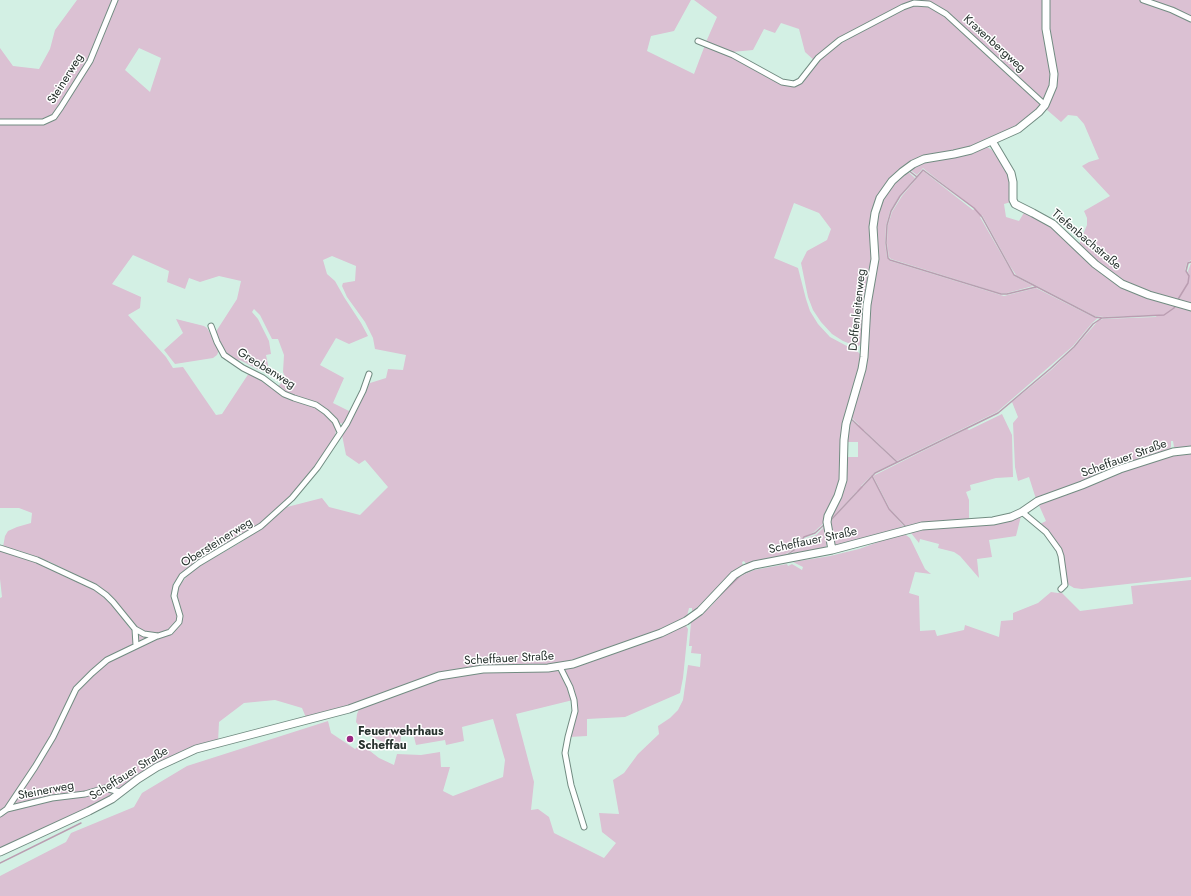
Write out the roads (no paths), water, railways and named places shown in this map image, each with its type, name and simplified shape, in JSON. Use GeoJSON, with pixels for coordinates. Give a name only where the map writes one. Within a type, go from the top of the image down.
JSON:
{"type":"FeatureCollection","features":[{"type":"Feature","properties":{"kind":"street","name":"Steinerweg"},"geometry":{"type":"LineString","coordinates":[[0,122],[43,122],[54,117],[90,61],[115,0]]}},
{"type":"Feature","properties":{"kind":"street"},"geometry":{"type":"LineString","coordinates":[[992,141],[1018,128],[1040,112],[1050,95],[1053,86],[1054,74],[1046,29],[1046,0]]}},
{"type":"Feature","properties":{"kind":"street"},"geometry":{"type":"LineString","coordinates":[[1143,0],[1172,10],[1191,19]]}},
{"type":"Feature","properties":{"kind":"street","name":"Kraxenbergweg"},"geometry":{"type":"LineString","coordinates":[[698,41],[733,55],[782,82],[794,84],[800,81],[818,58],[840,40],[903,7],[914,3],[929,4],[946,14],[1045,105]]}},
{"type":"Feature","properties":{"kind":"street","name":"Tiefenbachstraße"},"geometry":{"type":"LineString","coordinates":[[992,141],[1011,173],[1013,182],[1013,200],[1015,204],[1052,224],[1095,264],[1122,284],[1149,295],[1191,307]]}},
{"type":"Feature","properties":{"kind":"street","name":"Doffenleitenweg"},"geometry":{"type":"LineString","coordinates":[[832,550],[827,522],[828,516],[838,496],[843,480],[846,424],[864,357],[867,305],[875,259],[873,227],[875,213],[880,198],[892,181],[913,164],[924,159],[971,150],[992,141]]}},
{"type":"Feature","properties":{"kind":"street","name":"Greobenweg"},"geometry":{"type":"LineString","coordinates":[[211,326],[224,355],[243,368],[263,378],[284,394],[321,408],[335,421],[340,432]]}},
{"type":"Feature","properties":{"kind":"street","name":"Obersteinerweg"},"geometry":{"type":"LineString","coordinates":[[158,636],[170,632],[179,622],[180,616],[174,596],[176,586],[182,576],[199,563],[261,526],[289,501],[317,468],[347,423],[363,391],[369,374]]}},
{"type":"Feature","properties":{"kind":"street","name":"Scheffauer Straße"},"geometry":{"type":"LineString","coordinates":[[0,852],[112,799],[157,767],[196,749],[349,709],[439,676],[483,669],[560,667],[593,658],[661,633],[686,621],[700,611],[734,575],[754,565],[832,550],[922,526],[993,522],[1011,517],[1022,512],[1038,501],[1120,469],[1173,452],[1191,450]]}},
{"type":"Feature","properties":{"kind":"street"},"geometry":{"type":"LineString","coordinates":[[1022,512],[1046,532],[1059,550],[1065,585],[1061,589]]}},
{"type":"Feature","properties":{"kind":"street"},"geometry":{"type":"LineString","coordinates":[[0,548],[37,560],[95,587],[113,602],[135,629],[144,634],[158,636]]}},
{"type":"Feature","properties":{"kind":"street"},"geometry":{"type":"LineString","coordinates":[[135,629],[136,646]]}},
{"type":"Feature","properties":{"kind":"street"},"geometry":{"type":"LineString","coordinates":[[6,809],[35,767],[53,737],[76,689],[107,660],[158,636]]}},
{"type":"Feature","properties":{"kind":"street"},"geometry":{"type":"LineString","coordinates":[[560,667],[570,686],[574,700],[575,711],[565,753],[571,785],[584,827]]}},
{"type":"Feature","properties":{"kind":"street","name":"Steinerweg"},"geometry":{"type":"LineString","coordinates":[[0,814],[6,809],[52,798],[85,794],[105,788],[120,792]]}},
{"type":"Feature","properties":{"kind":"waterway"},"geometry":{"type":"LineString","coordinates":[[908,170],[917,177],[923,170],[974,208],[982,217],[1014,275],[1095,317],[1102,318],[1164,315],[1176,305]]}},
{"type":"Feature","properties":{"kind":"waterway"},"geometry":{"type":"LineString","coordinates":[[917,177],[900,196],[891,211],[887,225],[886,243],[888,258],[890,260],[1001,294],[1036,287]]}},
{"type":"Feature","properties":{"kind":"waterway"},"geometry":{"type":"LineString","coordinates":[[1177,301],[1188,283],[1189,276],[1186,271],[1188,263],[1191,262]]}},
{"type":"Feature","properties":{"kind":"waterway"},"geometry":{"type":"LineString","coordinates":[[830,521],[875,473],[998,413],[1050,369],[1074,347],[1093,324],[1102,318]]}},
{"type":"Feature","properties":{"kind":"waterway"},"geometry":{"type":"LineString","coordinates":[[851,419],[897,462]]}},
{"type":"Feature","properties":{"kind":"waterway"},"geometry":{"type":"LineString","coordinates":[[872,476],[889,509],[906,527]]}},
{"type":"Feature","properties":{"kind":"waterway"},"geometry":{"type":"LineString","coordinates":[[787,555],[794,550],[804,537],[815,533],[825,524]]}},
{"type":"Feature","properties":{"kind":"waterway"},"geometry":{"type":"LineString","coordinates":[[714,601],[741,575],[751,570]]}},
{"type":"Feature","properties":{"kind":"waterway"},"geometry":{"type":"LineString","coordinates":[[0,863],[81,823]]}},
{"type":"Feature","properties":{"kind":"place","name":"Feuerwehrhaus Scheffau"},"geometry":{"type":"Point","coordinates":[350,739]}}]}
